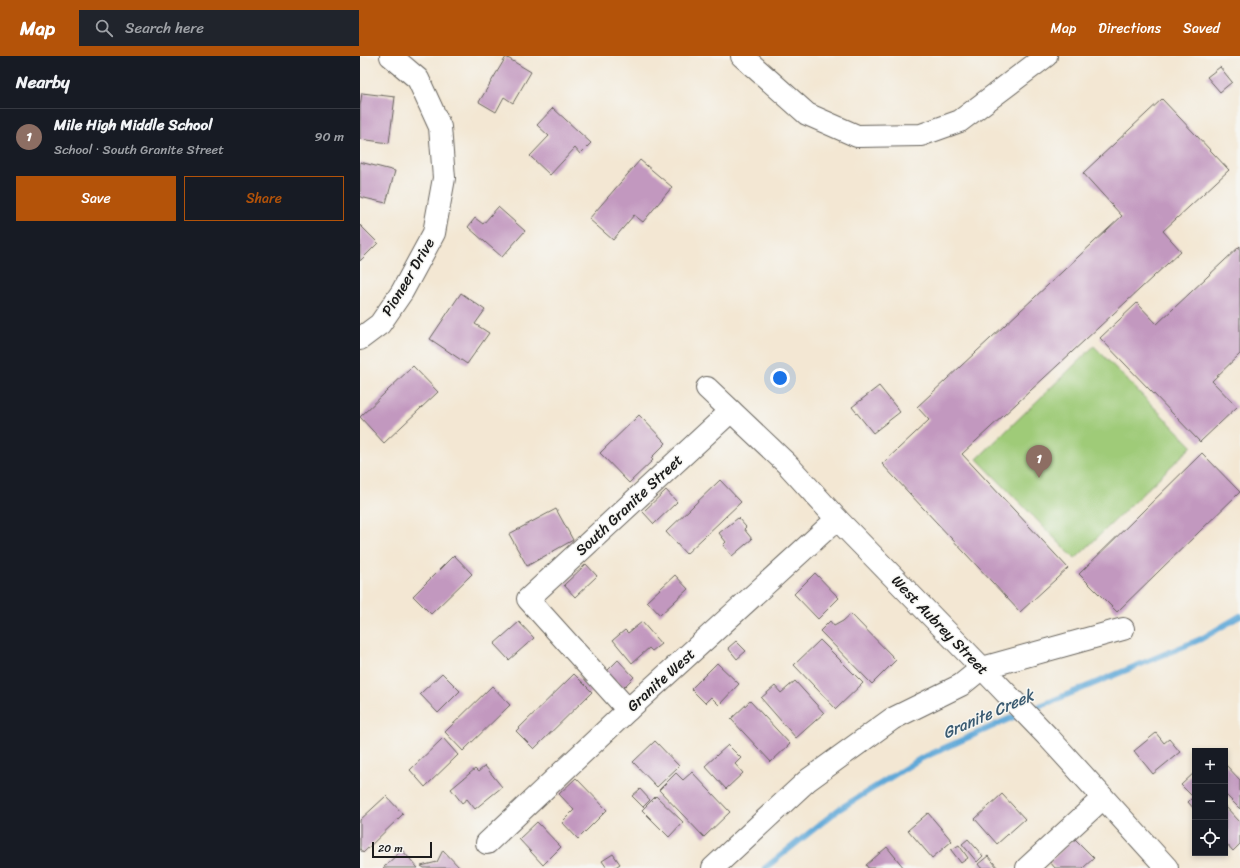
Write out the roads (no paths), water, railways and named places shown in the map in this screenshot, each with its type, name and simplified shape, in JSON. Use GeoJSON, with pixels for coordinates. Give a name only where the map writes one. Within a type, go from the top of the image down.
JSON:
{"type":"FeatureCollection","features":[{"type":"Feature","properties":{"kind":"street","name":"Pioneer Drive"},"geometry":{"type":"LineString","coordinates":[[360,339],[380,324],[398,298],[434,233],[444,178],[440,127],[418,79],[391,56]]}},
{"type":"Feature","properties":{"kind":"street"},"geometry":{"type":"LineString","coordinates":[[742,56],[807,114],[857,136],[921,135],[960,121],[1046,56]]}},
{"type":"Feature","properties":{"kind":"street","name":"West Aubrey Street"},"geometry":{"type":"LineString","coordinates":[[707,388],[787,464],[837,519],[1050,739],[1167,868]]}},
{"type":"Feature","properties":{"kind":"street","name":"South Granite Street"},"geometry":{"type":"LineString","coordinates":[[628,710],[528,599],[731,411]]}},
{"type":"Feature","properties":{"kind":"street","name":"Granite West"},"geometry":{"type":"LineString","coordinates":[[487,843],[628,710],[837,519]]}},
{"type":"Feature","properties":{"kind":"street"},"geometry":{"type":"LineString","coordinates":[[713,868],[808,780],[892,719],[961,685],[982,668],[1123,629]]}},
{"type":"Feature","properties":{"kind":"street"},"geometry":{"type":"LineString","coordinates":[[1027,868],[1103,798]]}},
{"type":"Feature","properties":{"kind":"waterway","name":"Granite Creek"},"geometry":{"type":"LineString","coordinates":[[1028,711],[1201,639],[1240,616]]}},
{"type":"Feature","properties":{"kind":"waterway","name":"Granite Creek"},"geometry":{"type":"LineString","coordinates":[[765,868],[838,810],[920,759],[1020,714]]}},
{"type":"Feature","properties":{"kind":"place","name":"Mile High Middle School"},"geometry":{"type":"Point","coordinates":[1039,478]}}]}
